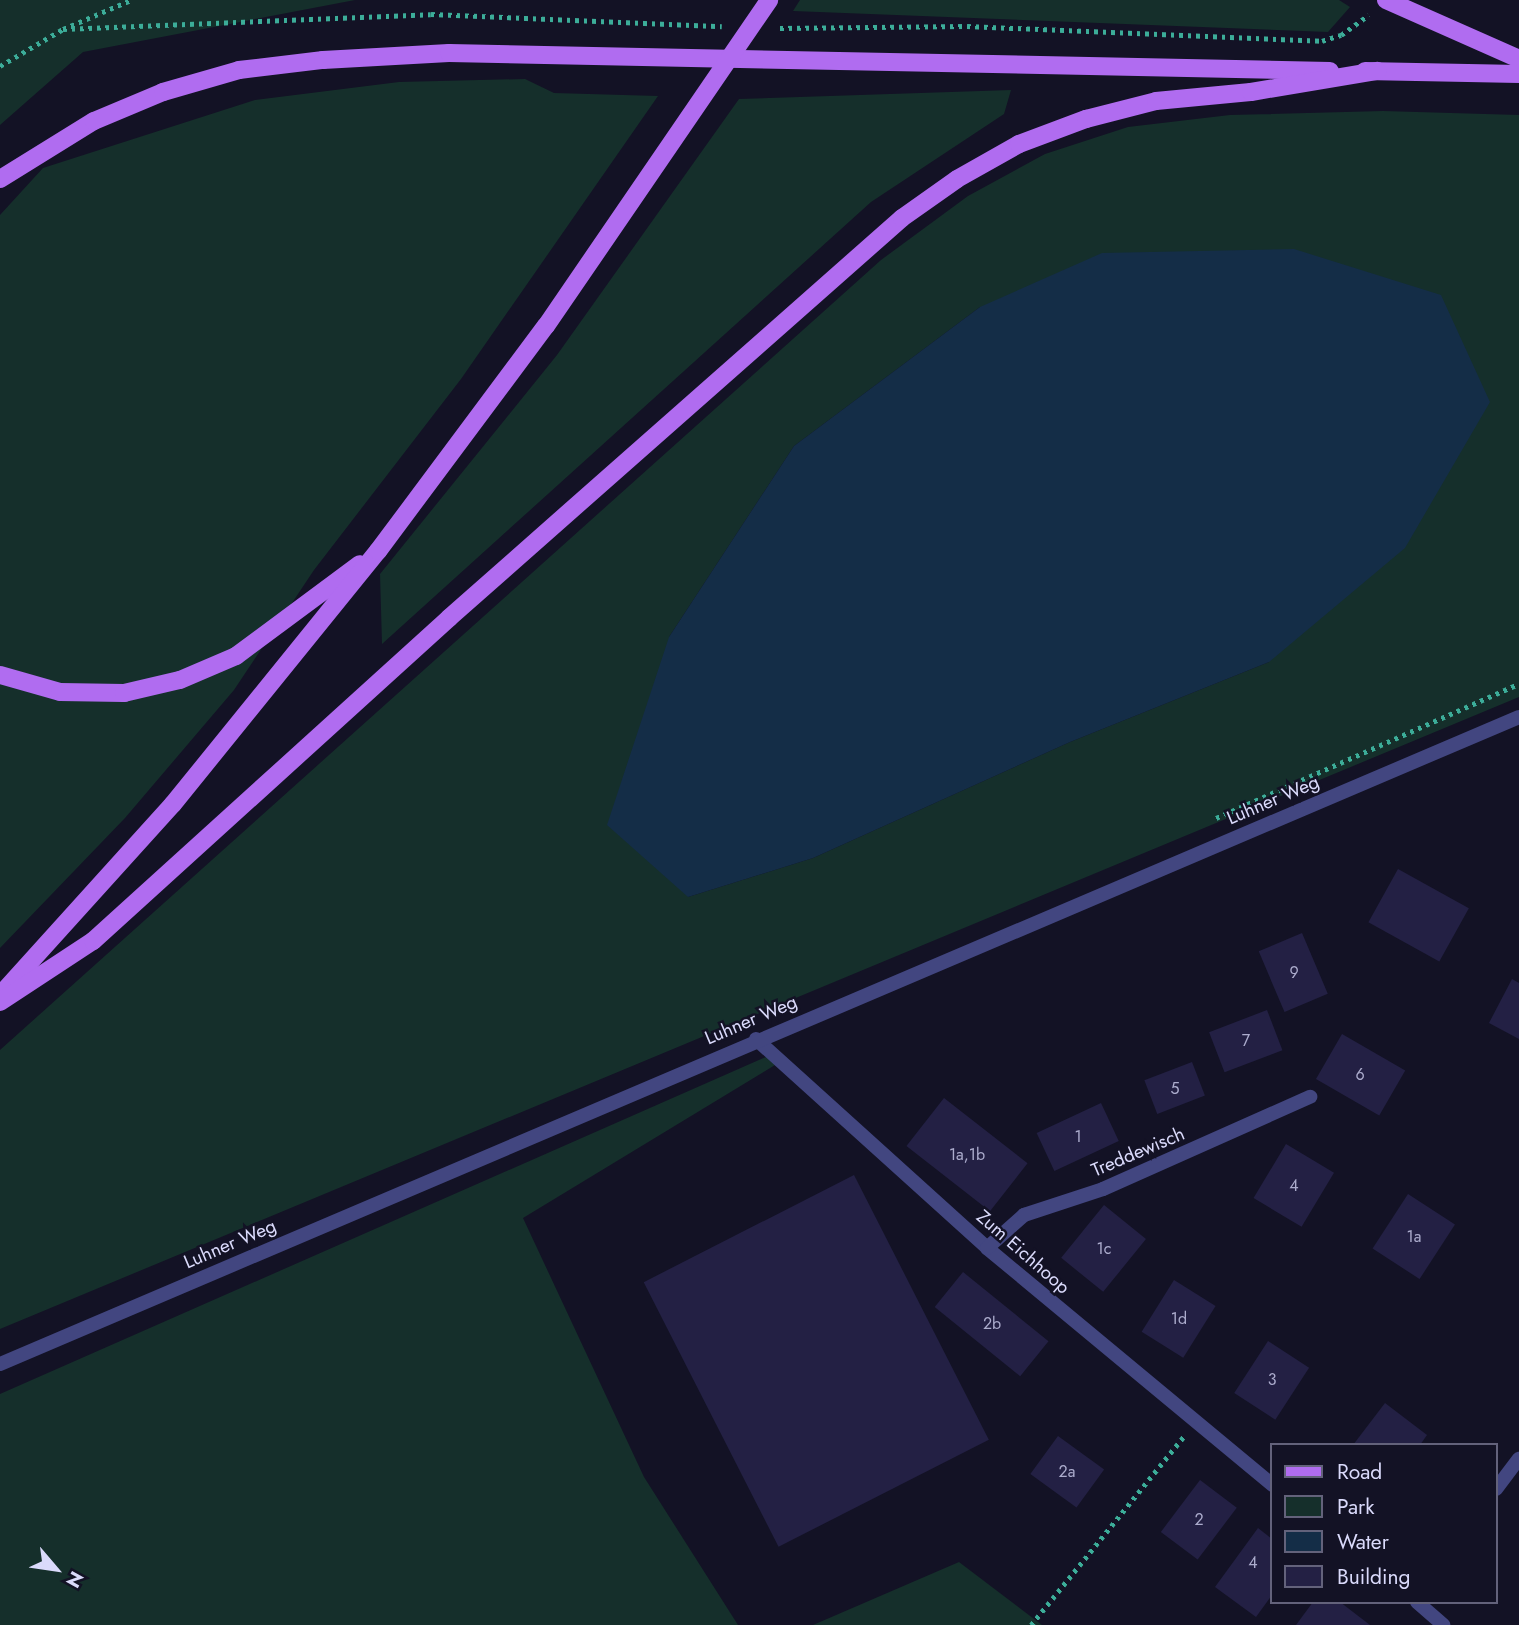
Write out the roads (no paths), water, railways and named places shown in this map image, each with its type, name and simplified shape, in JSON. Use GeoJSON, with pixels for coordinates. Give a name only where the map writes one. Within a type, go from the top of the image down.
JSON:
{"type":"FeatureCollection","features":[{"type":"Feature","properties":{"kind":"main road"},"geometry":{"type":"LineString","coordinates":[[0,995],[173,804],[378,551],[545,326],[769,0]]}},
{"type":"Feature","properties":{"kind":"main road"},"geometry":{"type":"LineString","coordinates":[[1387,1],[1519,59]]}},
{"type":"Feature","properties":{"kind":"main road"},"geometry":{"type":"LineString","coordinates":[[0,179],[94,121],[163,92],[239,70],[449,53],[627,55],[774,62],[1519,74]]}},
{"type":"Feature","properties":{"kind":"main road"},"geometry":{"type":"LineString","coordinates":[[0,1002],[93,941],[449,618],[882,236],[957,179],[1019,144],[1086,119],[1156,102],[1251,92],[1377,71]]}},
{"type":"Feature","properties":{"kind":"main road"},"geometry":{"type":"LineString","coordinates":[[0,675],[60,692],[124,693],[180,680],[236,656],[378,551]]}},
{"type":"Feature","properties":{"kind":"street","name":"Luhner Weg"},"geometry":{"type":"LineString","coordinates":[[0,1364],[756,1039],[1519,717]]}},
{"type":"Feature","properties":{"kind":"street","name":"Zum Eichhoop"},"geometry":{"type":"LineString","coordinates":[[756,1039],[986,1248],[1270,1483]]}},
{"type":"Feature","properties":{"kind":"street","name":"Treddewisch"},"geometry":{"type":"LineString","coordinates":[[986,1248],[1024,1215],[1103,1189],[1310,1097]]}},
{"type":"Feature","properties":{"kind":"street"},"geometry":{"type":"LineString","coordinates":[[1498,1486],[1519,1459]]}},
{"type":"Feature","properties":{"kind":"street"},"geometry":{"type":"LineString","coordinates":[[1419,1604],[1443,1625]]}},
{"type":"Feature","properties":{"kind":"water"},"geometry":{"type":"Polygon","coordinates":[[[1294,249],[1441,295],[1490,402],[1405,548],[1269,662],[1070,742],[813,858],[688,897],[607,825],[669,637],[794,446],[980,307],[1102,253],[1294,249]]]}}]}
